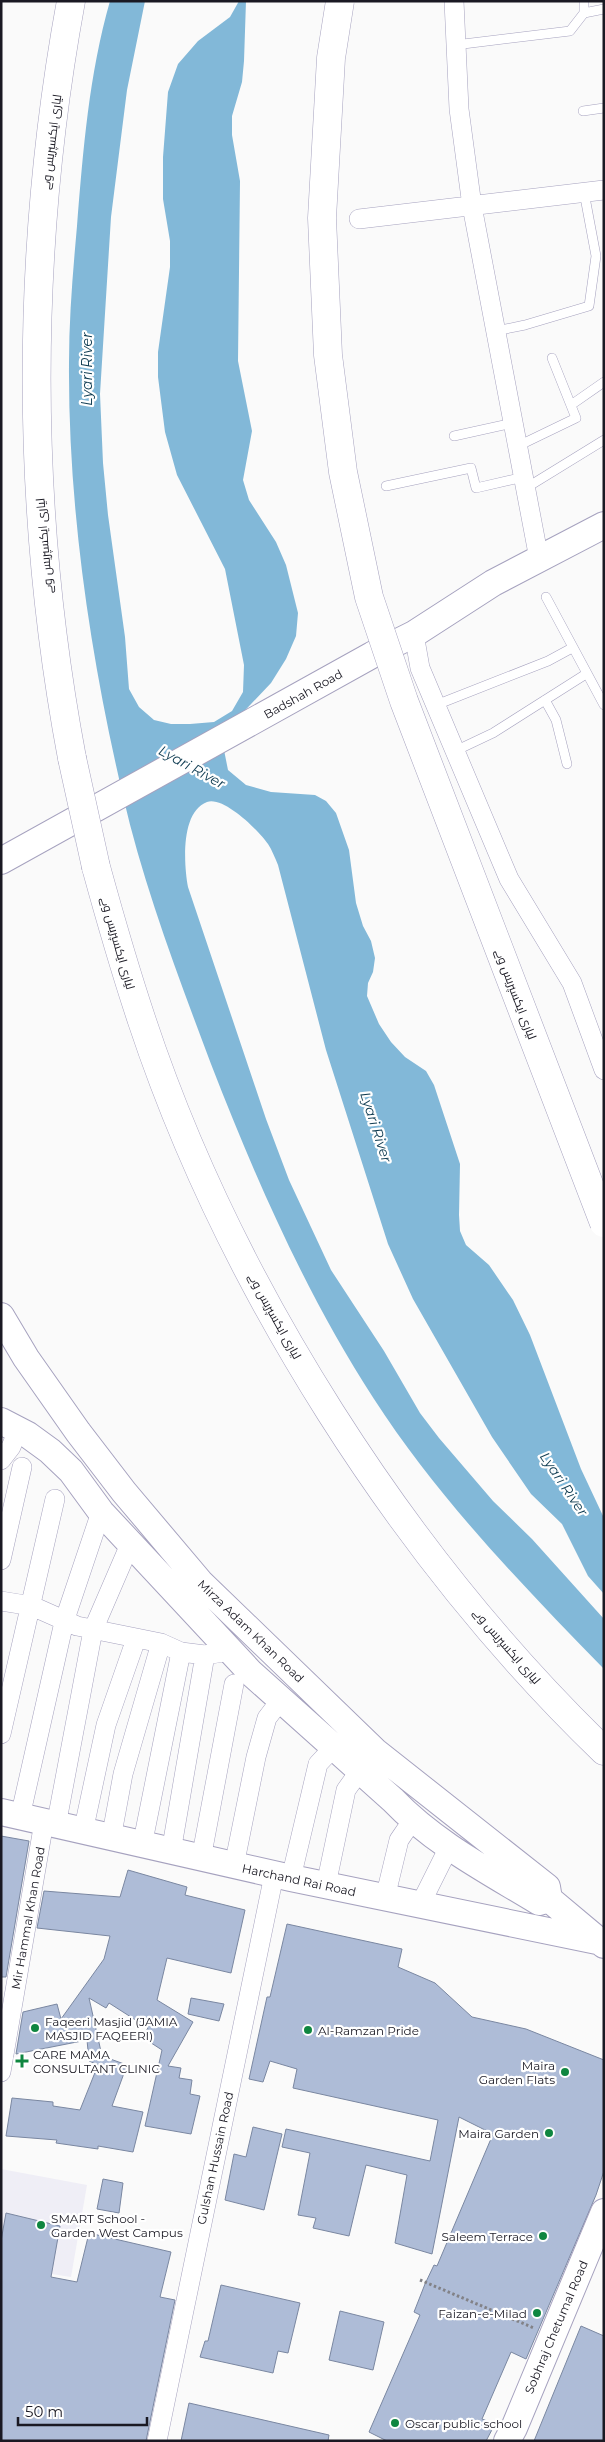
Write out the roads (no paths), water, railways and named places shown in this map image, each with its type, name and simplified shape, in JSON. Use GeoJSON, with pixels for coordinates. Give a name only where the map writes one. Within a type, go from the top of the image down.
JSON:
{"type":"FeatureCollection","features":[{"type":"Feature","properties":{"kind":"highway","name":"لیاری ایکسپریس وے"},"geometry":{"type":"LineString","coordinates":[[71,1],[46,179],[39,277],[36,366],[42,534],[54,648],[72,758],[96,867],[126,972],[161,1074],[204,1177],[280,1327],[367,1467],[441,1568],[516,1658],[604,1751]]}},
{"type":"Feature","properties":{"kind":"highway","name":"لیاری ایکسپریس وے"},"geometry":{"type":"LineString","coordinates":[[340,1],[331,58],[322,218],[328,355],[343,472],[367,587],[404,701],[604,1223]]}},
{"type":"Feature","properties":{"kind":"main road","name":"Badshah Road"},"geometry":{"type":"LineString","coordinates":[[1,861],[56,829],[414,634],[493,583],[600,529]]}},
{"type":"Feature","properties":{"kind":"main road","name":"Mirza Adam Khan Road"},"geometry":{"type":"LineString","coordinates":[[1,1316],[26,1358],[78,1432],[124,1492],[200,1582],[376,1752],[547,1887],[549,1899],[601,1943]]}},
{"type":"Feature","properties":{"kind":"main road","name":"Mirza Adam Khan Road"},"geometry":{"type":"LineString","coordinates":[[10,1426],[50,1451],[71,1471],[101,1512],[131,1542],[166,1584],[230,1651],[280,1701],[412,1821],[449,1847],[539,1902],[549,1899]]}},
{"type":"Feature","properties":{"kind":"main road","name":"Harchand Rai Road"},"geometry":{"type":"LineString","coordinates":[[30,1819],[283,1877],[601,1943]]}},
{"type":"Feature","properties":{"kind":"main road","name":"Sobhraj Chetumal Road"},"geometry":{"type":"LineString","coordinates":[[507,2441],[604,2212]]}},
{"type":"Feature","properties":{"kind":"street"},"geometry":{"type":"LineString","coordinates":[[454,1],[459,109],[472,206],[540,558]]}},
{"type":"Feature","properties":{"kind":"street"},"geometry":{"type":"LineString","coordinates":[[358,219],[604,190]]}},
{"type":"Feature","properties":{"kind":"street"},"geometry":{"type":"LineString","coordinates":[[414,634],[420,668],[509,879],[572,983],[604,1070]]}},
{"type":"Feature","properties":{"kind":"street"},"geometry":{"type":"LineString","coordinates":[[1,1460],[11,1448],[10,1426]]}},
{"type":"Feature","properties":{"kind":"street"},"geometry":{"type":"LineString","coordinates":[[1,1560],[22,1467]]}},
{"type":"Feature","properties":{"kind":"street"},"geometry":{"type":"LineString","coordinates":[[1,1734],[32,1606],[55,1499]]}},
{"type":"Feature","properties":{"kind":"street"},"geometry":{"type":"LineString","coordinates":[[30,1819],[64,1622],[101,1512]]}},
{"type":"Feature","properties":{"kind":"street"},"geometry":{"type":"LineString","coordinates":[[30,1819],[93,1630],[131,1542]]}},
{"type":"Feature","properties":{"kind":"street"},"geometry":{"type":"LineString","coordinates":[[1,1601],[32,1606],[64,1622],[161,1644],[181,1652],[205,1655],[230,1651]]}},
{"type":"Feature","properties":{"kind":"street"},"geometry":{"type":"LineString","coordinates":[[83,1832],[106,1725],[136,1638]]}},
{"type":"Feature","properties":{"kind":"street"},"geometry":{"type":"LineString","coordinates":[[111,1838],[123,1774],[161,1644]]}},
{"type":"Feature","properties":{"kind":"street"},"geometry":{"type":"LineString","coordinates":[[142,1846],[181,1652]]}},
{"type":"Feature","properties":{"kind":"street"},"geometry":{"type":"LineString","coordinates":[[171,1852],[205,1655]]}},
{"type":"Feature","properties":{"kind":"street"},"geometry":{"type":"LineString","coordinates":[[201,1859],[234,1684]]}},
{"type":"Feature","properties":{"kind":"street"},"geometry":{"type":"LineString","coordinates":[[234,1866],[256,1757],[266,1718],[280,1701]]}},
{"type":"Feature","properties":{"kind":"street","name":"Gulshan Hussain Road"},"geometry":{"type":"LineString","coordinates":[[157,2441],[283,1877],[318,1764],[333,1748]]}},
{"type":"Feature","properties":{"kind":"street"},"geometry":{"type":"LineString","coordinates":[[326,1886],[346,1790],[359,1772]]}},
{"type":"Feature","properties":{"kind":"street","name":"Mir Hammal Khan Road"},"geometry":{"type":"LineString","coordinates":[[1,2072],[30,1819]]}},
{"type":"Feature","properties":{"kind":"street"},"geometry":{"type":"LineString","coordinates":[[385,1898],[399,1840],[412,1821]]}},
{"type":"Feature","properties":{"kind":"street"},"geometry":{"type":"LineString","coordinates":[[420,1905],[449,1847]]}},
{"type":"Feature","properties":{"kind":"lane"},"geometry":{"type":"LineString","coordinates":[[455,45],[570,31],[584,13],[584,1]]}},
{"type":"Feature","properties":{"kind":"lane"},"geometry":{"type":"LineString","coordinates":[[584,13],[604,10]]}},
{"type":"Feature","properties":{"kind":"lane"},"geometry":{"type":"LineString","coordinates":[[583,111],[604,108]]}},
{"type":"Feature","properties":{"kind":"lane"},"geometry":{"type":"LineString","coordinates":[[496,331],[525,325],[589,306],[599,260],[584,192]]}},
{"type":"Feature","properties":{"kind":"lane"},"geometry":{"type":"LineString","coordinates":[[518,446],[576,418],[552,358]]}},
{"type":"Feature","properties":{"kind":"lane"},"geometry":{"type":"LineString","coordinates":[[571,405],[604,382]]}},
{"type":"Feature","properties":{"kind":"lane"},"geometry":{"type":"LineString","coordinates":[[454,436],[513,423]]}},
{"type":"Feature","properties":{"kind":"lane"},"geometry":{"type":"LineString","coordinates":[[386,486],[471,468],[476,488],[525,483],[604,440]]}},
{"type":"Feature","properties":{"kind":"lane"},"geometry":{"type":"LineString","coordinates":[[546,597],[604,705]]}},
{"type":"Feature","properties":{"kind":"lane"},"geometry":{"type":"LineString","coordinates":[[436,705],[548,661],[572,648]]}},
{"type":"Feature","properties":{"kind":"lane"},"geometry":{"type":"LineString","coordinates":[[455,751],[493,733],[586,674]]}},
{"type":"Feature","properties":{"kind":"lane"},"geometry":{"type":"LineString","coordinates":[[545,700],[556,720],[567,764]]}},
{"type":"Feature","properties":{"kind":"water","name":"Lyari River"},"geometry":{"type":"Polygon","coordinates":[[[110,1],[145,1],[127,90],[111,217],[100,394],[103,463],[108,515],[125,637],[129,689],[139,707],[154,720],[171,724],[214,722],[232,711],[243,692],[244,665],[225,569],[177,475],[165,432],[158,377],[158,352],[170,267],[170,241],[163,199],[163,157],[168,92],[178,64],[198,41],[230,17],[239,1],[246,1],[242,82],[232,116],[232,135],[240,181],[238,361],[252,431],[243,480],[249,500],[276,542],[286,565],[298,613],[296,636],[286,659],[271,683],[233,723],[223,745],[228,770],[246,785],[271,792],[315,795],[326,801],[336,813],[349,850],[356,903],[363,926],[371,941],[375,958],[373,972],[368,983],[367,996],[379,1024],[391,1042],[405,1057],[426,1071],[434,1085],[460,1164],[460,1231],[466,1245],[489,1265],[513,1300],[530,1335],[581,1469],[604,1518],[604,1594],[588,1576],[562,1524],[531,1494],[492,1437],[413,1299],[388,1244],[326,1050],[278,865],[269,846],[249,823],[231,809],[222,804],[207,802],[198,808],[188,828],[185,866],[188,887],[266,1119],[289,1180],[331,1270],[384,1351],[420,1413],[439,1438],[493,1501],[532,1539],[604,1619],[604,1669],[512,1573],[453,1506],[399,1436],[349,1359],[304,1277],[246,1151],[186,998],[141,864],[131,830],[111,743],[91,635],[77,526],[72,472],[70,417],[70,311],[82,169],[92,84],[110,1]]]}},
{"type":"Feature","properties":{"kind":"place","name":"Faqeeri Masjid (JAMIA MASJID FAQEERI)"},"geometry":{"type":"Point","coordinates":[35,2028]}},
{"type":"Feature","properties":{"kind":"place","name":"Al-Ramzan Pride"},"geometry":{"type":"Point","coordinates":[308,2030]}},
{"type":"Feature","properties":{"kind":"place","name":"CARE MAMA CONSULTANT CLINIC"},"geometry":{"type":"Point","coordinates":[22,2061]}},
{"type":"Feature","properties":{"kind":"place","name":"Maira Garden Flats"},"geometry":{"type":"Point","coordinates":[565,2072]}},
{"type":"Feature","properties":{"kind":"place","name":"Maira Garden"},"geometry":{"type":"Point","coordinates":[549,2133]}},
{"type":"Feature","properties":{"kind":"place","name":"SMART School - Garden West Campus"},"geometry":{"type":"Point","coordinates":[41,2225]}},
{"type":"Feature","properties":{"kind":"place","name":"Saleem Terrace"},"geometry":{"type":"Point","coordinates":[543,2236]}},
{"type":"Feature","properties":{"kind":"place","name":"Faizan-e-Milad"},"geometry":{"type":"Point","coordinates":[537,2313]}},
{"type":"Feature","properties":{"kind":"place","name":"Oscar public school"},"geometry":{"type":"Point","coordinates":[395,2423]}}]}
